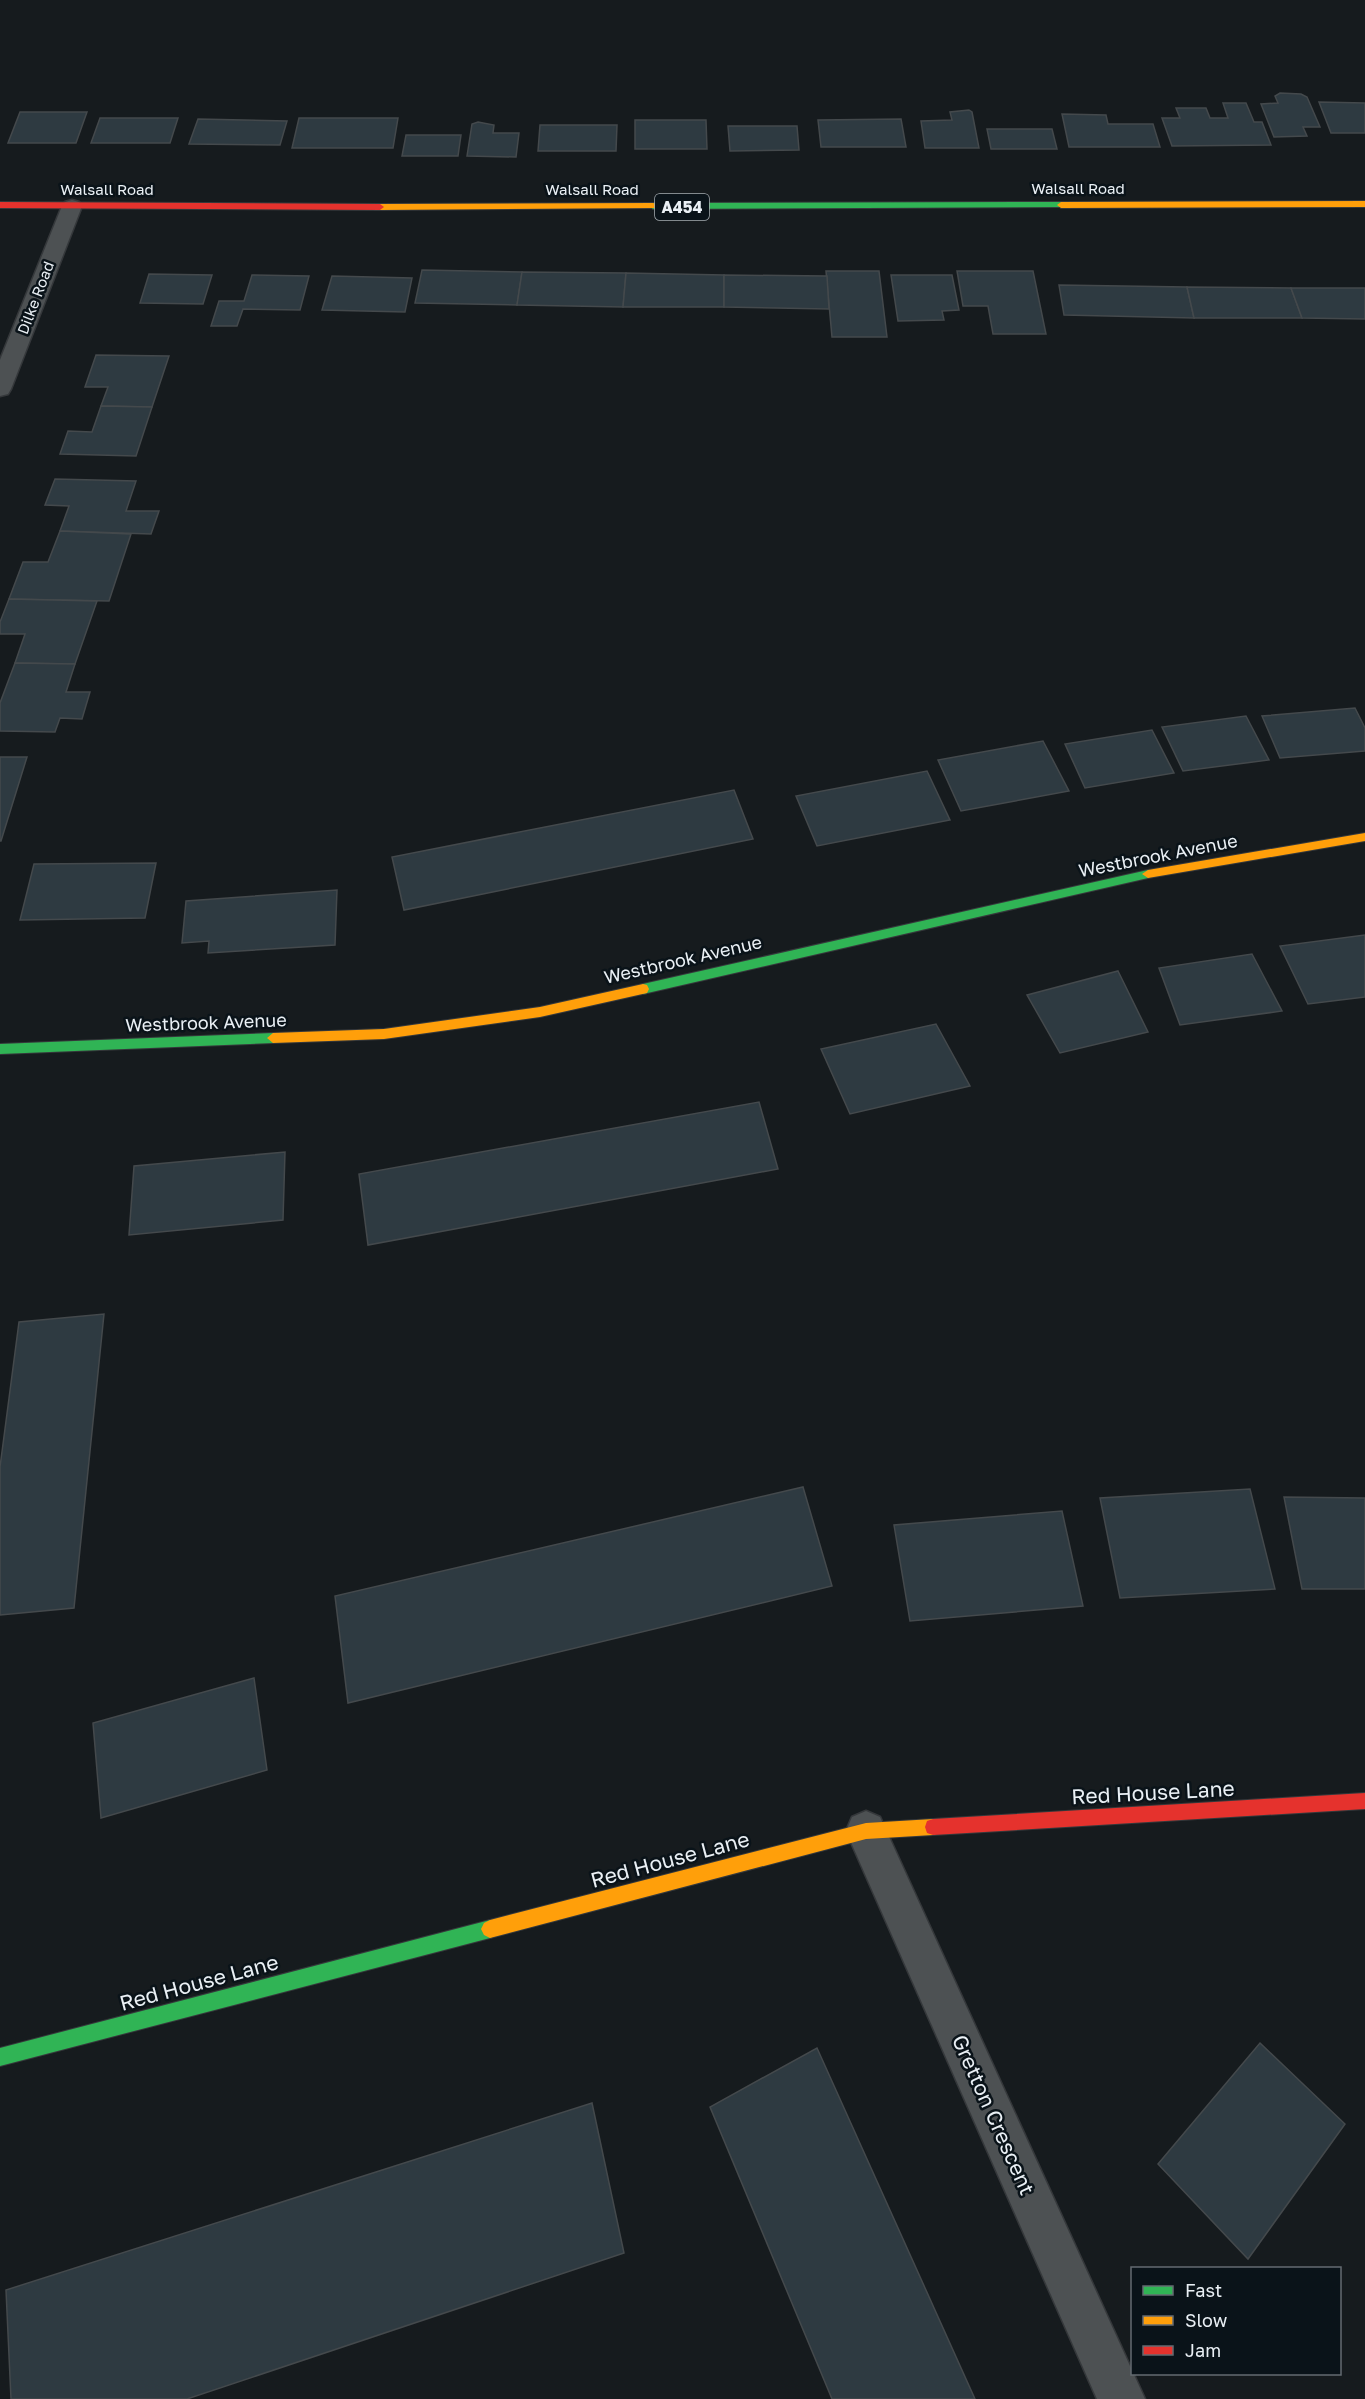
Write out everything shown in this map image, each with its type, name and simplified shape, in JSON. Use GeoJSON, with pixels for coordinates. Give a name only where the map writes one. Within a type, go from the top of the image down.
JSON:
{"type":"FeatureCollection","features":[{"type":"Feature","properties":{"kind":"street","name":"Walsall Road"},"geometry":{"type":"LineString","coordinates":[[0,205],[1365,204]]}},
{"type":"Feature","properties":{"kind":"street","name":"Dilke Road"},"geometry":{"type":"LineString","coordinates":[[0,389],[72,206]]}},
{"type":"Feature","properties":{"kind":"street","name":"Westbrook Avenue"},"geometry":{"type":"LineString","coordinates":[[0,1049],[384,1034],[540,1012],[1137,876],[1365,837]]}},
{"type":"Feature","properties":{"kind":"street","name":"Red House Lane"},"geometry":{"type":"LineString","coordinates":[[0,2057],[867,1831],[1365,1801]]}},
{"type":"Feature","properties":{"kind":"street","name":"Gretton Crescent"},"geometry":{"type":"LineString","coordinates":[[867,1831],[1120,2399]]}},
{"type":"Feature","properties":{"kind":"building"},"geometry":{"type":"Polygon","coordinates":[[[1280,93],[1301,94],[1307,97],[1320,127],[1303,127],[1307,136],[1274,137],[1261,104],[1278,103],[1275,96],[1280,93]]]}},
{"type":"Feature","properties":{"kind":"building"},"geometry":{"type":"Polygon","coordinates":[[[1319,102],[1365,103],[1365,133],[1331,133],[1319,102]]]}},
{"type":"Feature","properties":{"kind":"building"},"geometry":{"type":"Polygon","coordinates":[[[1223,103],[1246,103],[1254,122],[1262,122],[1271,145],[1172,146],[1162,118],[1180,118],[1176,108],[1206,108],[1210,118],[1228,118],[1223,103]]]}},
{"type":"Feature","properties":{"kind":"building"},"geometry":{"type":"Polygon","coordinates":[[[969,110],[972,112],[979,148],[925,148],[921,121],[952,120],[950,112],[969,110]]]}},
{"type":"Feature","properties":{"kind":"building"},"geometry":{"type":"Polygon","coordinates":[[[20,112],[87,112],[76,143],[8,143],[20,112]]]}},
{"type":"Feature","properties":{"kind":"building"},"geometry":{"type":"Polygon","coordinates":[[[1062,114],[1106,115],[1108,124],[1153,124],[1160,147],[1069,147],[1062,114]]]}},
{"type":"Feature","properties":{"kind":"building"},"geometry":{"type":"Polygon","coordinates":[[[100,118],[178,118],[170,143],[91,143],[100,118]]]}},
{"type":"Feature","properties":{"kind":"building"},"geometry":{"type":"Polygon","coordinates":[[[299,118],[398,118],[393,148],[292,148],[299,118]]]}},
{"type":"Feature","properties":{"kind":"building"},"geometry":{"type":"Polygon","coordinates":[[[198,119],[287,121],[280,145],[189,144],[198,119]]]}},
{"type":"Feature","properties":{"kind":"building"},"geometry":{"type":"Polygon","coordinates":[[[901,119],[906,147],[821,147],[818,120],[901,119]]]}},
{"type":"Feature","properties":{"kind":"building"},"geometry":{"type":"Polygon","coordinates":[[[635,120],[706,120],[707,149],[635,149],[635,120]]]}},
{"type":"Feature","properties":{"kind":"building"},"geometry":{"type":"Polygon","coordinates":[[[478,122],[494,125],[493,133],[519,133],[516,157],[467,156],[472,124],[478,122]]]}},
{"type":"Feature","properties":{"kind":"building"},"geometry":{"type":"Polygon","coordinates":[[[540,125],[617,125],[616,151],[538,151],[540,125]]]}},
{"type":"Feature","properties":{"kind":"building"},"geometry":{"type":"Polygon","coordinates":[[[728,126],[797,126],[799,150],[730,151],[728,126]]]}},
{"type":"Feature","properties":{"kind":"building"},"geometry":{"type":"Polygon","coordinates":[[[987,129],[1052,129],[1057,149],[991,149],[987,129]]]}},
{"type":"Feature","properties":{"kind":"building"},"geometry":{"type":"Polygon","coordinates":[[[406,135],[461,135],[458,156],[402,156],[406,135]]]}},
{"type":"Feature","properties":{"kind":"building"},"geometry":{"type":"Polygon","coordinates":[[[422,270],[522,272],[517,305],[415,303],[422,270]]]}},
{"type":"Feature","properties":{"kind":"building"},"geometry":{"type":"Polygon","coordinates":[[[826,271],[879,271],[887,337],[832,337],[826,271]]]}},
{"type":"Feature","properties":{"kind":"building"},"geometry":{"type":"Polygon","coordinates":[[[957,271],[1033,271],[1046,334],[993,334],[988,306],[963,306],[957,271]]]}},
{"type":"Feature","properties":{"kind":"building"},"geometry":{"type":"Polygon","coordinates":[[[522,272],[626,273],[623,307],[517,305],[522,272]]]}},
{"type":"Feature","properties":{"kind":"building"},"geometry":{"type":"Polygon","coordinates":[[[626,273],[724,275],[724,307],[623,307],[626,273]]]}},
{"type":"Feature","properties":{"kind":"building"},"geometry":{"type":"Polygon","coordinates":[[[149,274],[212,275],[203,304],[140,303],[149,274]]]}},
{"type":"Feature","properties":{"kind":"building"},"geometry":{"type":"Polygon","coordinates":[[[252,275],[309,276],[300,310],[243,309],[237,326],[211,326],[219,301],[244,301],[252,275]]]}},
{"type":"Feature","properties":{"kind":"building"},"geometry":{"type":"Polygon","coordinates":[[[724,275],[827,276],[829,309],[724,307],[724,275]]]}},
{"type":"Feature","properties":{"kind":"building"},"geometry":{"type":"Polygon","coordinates":[[[891,275],[952,275],[959,310],[942,311],[944,320],[898,321],[891,275]]]}},
{"type":"Feature","properties":{"kind":"building"},"geometry":{"type":"Polygon","coordinates":[[[332,276],[412,278],[405,312],[322,310],[332,276]]]}},
{"type":"Feature","properties":{"kind":"building"},"geometry":{"type":"Polygon","coordinates":[[[1059,285],[1187,287],[1194,318],[1064,315],[1059,285]]]}},
{"type":"Feature","properties":{"kind":"building"},"geometry":{"type":"Polygon","coordinates":[[[1187,287],[1291,288],[1302,318],[1194,318],[1187,287]]]}},
{"type":"Feature","properties":{"kind":"building"},"geometry":{"type":"Polygon","coordinates":[[[1291,288],[1365,288],[1365,319],[1302,318],[1291,288]]]}},
{"type":"Feature","properties":{"kind":"building"},"geometry":{"type":"Polygon","coordinates":[[[96,355],[169,356],[152,407],[101,406],[108,387],[85,387],[96,355]]]}},
{"type":"Feature","properties":{"kind":"building"},"geometry":{"type":"Polygon","coordinates":[[[101,406],[152,407],[136,456],[60,454],[68,431],[92,432],[101,406]]]}},
{"type":"Feature","properties":{"kind":"building"},"geometry":{"type":"Polygon","coordinates":[[[55,479],[136,481],[126,511],[159,511],[151,534],[60,531],[69,506],[45,505],[55,479]]]}},
{"type":"Feature","properties":{"kind":"building"},"geometry":{"type":"Polygon","coordinates":[[[60,531],[131,534],[109,601],[9,599],[23,562],[48,562],[60,531]]]}},
{"type":"Feature","properties":{"kind":"building"},"geometry":{"type":"Polygon","coordinates":[[[9,599],[97,601],[75,664],[15,663],[25,634],[0,634],[0,622],[9,599]]]}},
{"type":"Feature","properties":{"kind":"building"},"geometry":{"type":"Polygon","coordinates":[[[15,663],[75,664],[66,692],[90,692],[82,719],[60,718],[55,732],[0,731],[0,703],[15,663]]]}},
{"type":"Feature","properties":{"kind":"building"},"geometry":{"type":"Polygon","coordinates":[[[1355,708],[1365,728],[1365,751],[1280,758],[1262,716],[1355,708]]]}},
{"type":"Feature","properties":{"kind":"building"},"geometry":{"type":"Polygon","coordinates":[[[1246,716],[1269,760],[1183,771],[1162,727],[1246,716]]]}},
{"type":"Feature","properties":{"kind":"building"},"geometry":{"type":"Polygon","coordinates":[[[1152,730],[1174,773],[1085,788],[1065,744],[1152,730]]]}},
{"type":"Feature","properties":{"kind":"building"},"geometry":{"type":"Polygon","coordinates":[[[1043,741],[1069,791],[961,811],[938,760],[1043,741]]]}},
{"type":"Feature","properties":{"kind":"building"},"geometry":{"type":"Polygon","coordinates":[[[0,757],[27,757],[1,841],[0,841],[0,757]]]}},
{"type":"Feature","properties":{"kind":"building"},"geometry":{"type":"Polygon","coordinates":[[[927,771],[950,820],[817,846],[796,796],[927,771]]]}},
{"type":"Feature","properties":{"kind":"building"},"geometry":{"type":"Polygon","coordinates":[[[734,790],[753,839],[404,910],[392,857],[734,790]]]}},
{"type":"Feature","properties":{"kind":"building"},"geometry":{"type":"Polygon","coordinates":[[[156,863],[145,918],[20,920],[34,864],[156,863]]]}},
{"type":"Feature","properties":{"kind":"building"},"geometry":{"type":"Polygon","coordinates":[[[337,890],[335,945],[208,953],[209,941],[182,943],[186,901],[337,890]]]}},
{"type":"Feature","properties":{"kind":"building"},"geometry":{"type":"Polygon","coordinates":[[[1365,935],[1365,997],[1308,1004],[1280,946],[1365,935]]]}},
{"type":"Feature","properties":{"kind":"building"},"geometry":{"type":"Polygon","coordinates":[[[1252,954],[1282,1011],[1180,1025],[1159,968],[1252,954]]]}},
{"type":"Feature","properties":{"kind":"building"},"geometry":{"type":"Polygon","coordinates":[[[1118,971],[1148,1032],[1060,1053],[1027,995],[1118,971]]]}},
{"type":"Feature","properties":{"kind":"building"},"geometry":{"type":"Polygon","coordinates":[[[936,1024],[970,1086],[850,1114],[821,1049],[936,1024]]]}},
{"type":"Feature","properties":{"kind":"building"},"geometry":{"type":"Polygon","coordinates":[[[759,1102],[778,1169],[368,1245],[359,1174],[759,1102]]]}},
{"type":"Feature","properties":{"kind":"building"},"geometry":{"type":"Polygon","coordinates":[[[285,1152],[283,1220],[129,1235],[134,1166],[285,1152]]]}},
{"type":"Feature","properties":{"kind":"building"},"geometry":{"type":"Polygon","coordinates":[[[104,1314],[74,1608],[0,1615],[0,1467],[19,1322],[104,1314]]]}},
{"type":"Feature","properties":{"kind":"building"},"geometry":{"type":"Polygon","coordinates":[[[803,1487],[832,1586],[348,1703],[335,1596],[803,1487]]]}},
{"type":"Feature","properties":{"kind":"building"},"geometry":{"type":"Polygon","coordinates":[[[1250,1489],[1275,1589],[1120,1598],[1100,1498],[1250,1489]]]}},
{"type":"Feature","properties":{"kind":"building"},"geometry":{"type":"Polygon","coordinates":[[[1284,1497],[1365,1498],[1365,1589],[1302,1589],[1284,1497]]]}},
{"type":"Feature","properties":{"kind":"building"},"geometry":{"type":"Polygon","coordinates":[[[1062,1511],[1083,1606],[910,1621],[894,1525],[1062,1511]]]}},
{"type":"Feature","properties":{"kind":"building"},"geometry":{"type":"Polygon","coordinates":[[[254,1678],[267,1770],[101,1818],[93,1723],[254,1678]]]}},
{"type":"Feature","properties":{"kind":"building"},"geometry":{"type":"Polygon","coordinates":[[[1260,2043],[1345,2124],[1248,2259],[1158,2164],[1260,2043]]]}},
{"type":"Feature","properties":{"kind":"building"},"geometry":{"type":"Polygon","coordinates":[[[817,2048],[975,2399],[832,2399],[710,2107],[817,2048]]]}},
{"type":"Feature","properties":{"kind":"building"},"geometry":{"type":"Polygon","coordinates":[[[592,2103],[624,2253],[187,2399],[11,2399],[6,2290],[592,2103]]]}},
{"type":"Feature","properties":{"kind":"traffic: fast"},"geometry":{"type":"LineString","coordinates":[[653,206],[1061,205]]}},
{"type":"Feature","properties":{"kind":"traffic: fast"},"geometry":{"type":"LineString","coordinates":[[643,989],[1148,874]]}},
{"type":"Feature","properties":{"kind":"traffic: fast"},"geometry":{"type":"LineString","coordinates":[[0,1049],[273,1038]]}},
{"type":"Feature","properties":{"kind":"traffic: fast"},"geometry":{"type":"LineString","coordinates":[[0,2057],[490,1929]]}},
{"type":"Feature","properties":{"kind":"traffic: slow"},"geometry":{"type":"LineString","coordinates":[[1061,205],[1365,204]]}},
{"type":"Feature","properties":{"kind":"traffic: slow"},"geometry":{"type":"LineString","coordinates":[[380,207],[653,206]]}},
{"type":"Feature","properties":{"kind":"traffic: slow"},"geometry":{"type":"LineString","coordinates":[[1148,874],[1365,837]]}},
{"type":"Feature","properties":{"kind":"traffic: slow"},"geometry":{"type":"LineString","coordinates":[[273,1038],[384,1034],[540,1012],[643,989]]}},
{"type":"Feature","properties":{"kind":"traffic: slow"},"geometry":{"type":"LineString","coordinates":[[490,1929],[866,1831],[933,1827]]}},
{"type":"Feature","properties":{"kind":"traffic: jam"},"geometry":{"type":"LineString","coordinates":[[0,205],[380,207]]}},
{"type":"Feature","properties":{"kind":"traffic: jam"},"geometry":{"type":"LineString","coordinates":[[933,1827],[1365,1801]]}}]}
